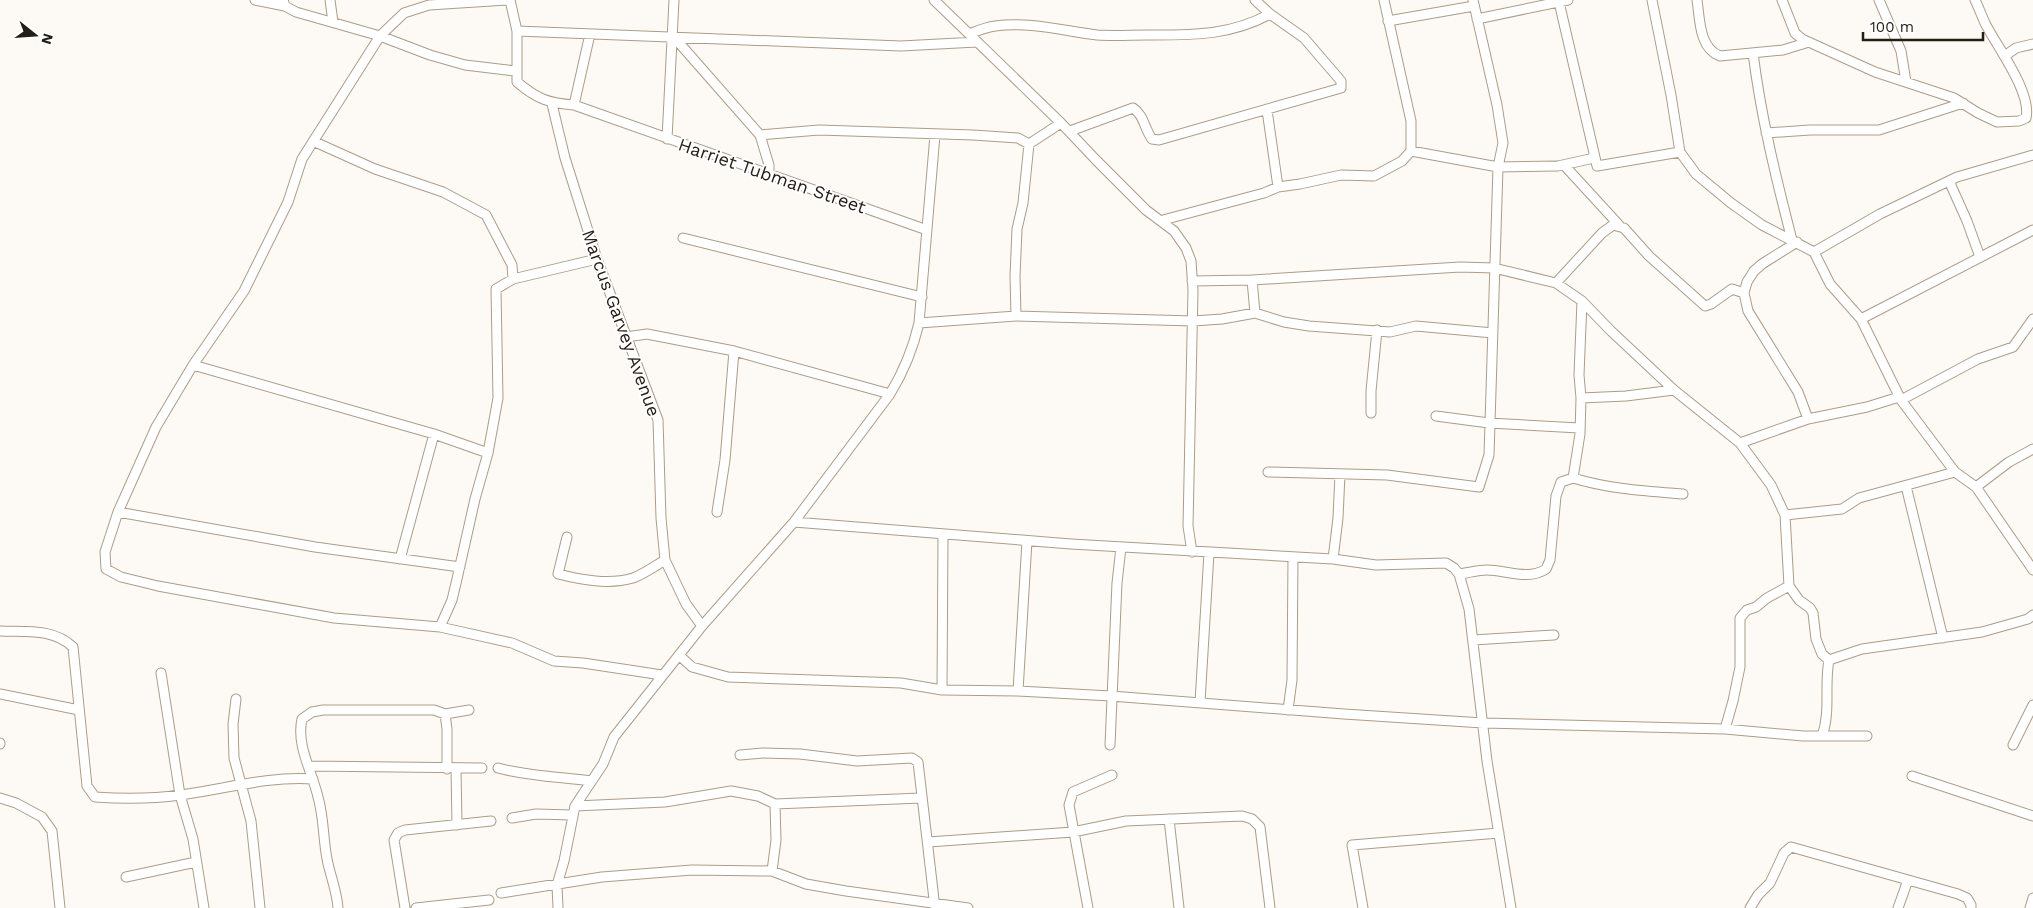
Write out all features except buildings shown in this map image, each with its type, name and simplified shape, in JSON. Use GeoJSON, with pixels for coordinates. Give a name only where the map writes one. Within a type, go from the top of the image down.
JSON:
{"type":"FeatureCollection","features":[{"type":"Feature","properties":{"kind":"street"},"geometry":{"type":"LineString","coordinates":[[255,0],[284,3],[296,12],[380,36],[430,55],[465,65],[515,71]]}},
{"type":"Feature","properties":{"kind":"street"},"geometry":{"type":"LineString","coordinates":[[330,0],[333,22]]}},
{"type":"Feature","properties":{"kind":"street"},"geometry":{"type":"LineString","coordinates":[[552,104],[531,94],[516,82],[517,31],[509,0],[429,5],[404,13],[380,36],[315,142],[302,159],[288,202],[244,291],[193,365],[156,427],[118,512],[105,552],[106,569],[121,577],[158,586],[334,618],[440,627],[512,642],[554,661],[583,663],[662,675]]}},
{"type":"Feature","properties":{"kind":"street"},"geometry":{"type":"LineString","coordinates":[[667,139],[674,36],[674,0]]}},
{"type":"Feature","properties":{"kind":"street"},"geometry":{"type":"LineString","coordinates":[[934,0],[1070,131],[1140,204],[1174,230],[1186,248],[1191,261],[1193,321],[1188,526],[1192,552]]}},
{"type":"Feature","properties":{"kind":"street"},"geometry":{"type":"LineString","coordinates":[[1070,131],[1133,108],[1140,112],[1147,132],[1152,139],[1159,140],[1342,88],[1341,81],[1304,38],[1270,14],[1255,0]]}},
{"type":"Feature","properties":{"kind":"street"},"geometry":{"type":"LineString","coordinates":[[1163,220],[1264,193],[1278,187],[1341,175],[1374,176],[1402,161],[1411,151],[1411,121],[1384,0]]}},
{"type":"Feature","properties":{"kind":"street"},"geometry":{"type":"LineString","coordinates":[[1652,0],[1680,152],[1702,180],[1762,225],[1814,252],[1830,284],[1861,319],[1900,398],[1956,472],[1976,487],[2033,570]]}},
{"type":"Feature","properties":{"kind":"street"},"geometry":{"type":"LineString","coordinates":[[1697,0],[1700,24],[1706,47],[1712,53],[1720,56],[1783,50],[1809,42]]}},
{"type":"Feature","properties":{"kind":"street"},"geometry":{"type":"LineString","coordinates":[[1782,0],[1795,33],[1802,39],[1875,72],[1943,94],[1997,122],[2019,121],[2026,118],[2029,108],[2006,55],[1986,26],[1975,0]]}},
{"type":"Feature","properties":{"kind":"street"},"geometry":{"type":"LineString","coordinates":[[1879,0],[1901,51],[1906,82]]}},
{"type":"Feature","properties":{"kind":"street"},"geometry":{"type":"LineString","coordinates":[[1478,19],[1564,1],[1596,165],[1599,167],[1680,152]]}},
{"type":"Feature","properties":{"kind":"street"},"geometry":{"type":"LineString","coordinates":[[1268,472],[1387,475],[1479,487],[1489,455],[1498,167],[1503,142],[1478,19],[1473,3],[1388,21]]}},
{"type":"Feature","properties":{"kind":"street"},"geometry":{"type":"LineString","coordinates":[[969,34],[994,26],[1024,26],[1099,35],[1207,35],[1230,31],[1251,24],[1270,14]]}},
{"type":"Feature","properties":{"kind":"street"},"geometry":{"type":"LineString","coordinates":[[517,31],[631,37],[674,36],[901,46],[977,42]]}},
{"type":"Feature","properties":{"kind":"street"},"geometry":{"type":"LineString","coordinates":[[574,105],[584,70],[590,34]]}},
{"type":"Feature","properties":{"kind":"street"},"geometry":{"type":"LineString","coordinates":[[674,36],[760,135],[769,165],[769,175]]}},
{"type":"Feature","properties":{"kind":"street"},"geometry":{"type":"LineString","coordinates":[[2006,55],[2016,48],[2033,44]]}},
{"type":"Feature","properties":{"kind":"street"},"geometry":{"type":"LineString","coordinates":[[1753,53],[1759,101],[1766,133],[1795,241]]}},
{"type":"Feature","properties":{"kind":"street"},"geometry":{"type":"LineString","coordinates":[[1766,133],[1810,130],[1879,130],[1963,103]]}},
{"type":"Feature","properties":{"kind":"street","name":"Harriet Tubman Street"},"geometry":{"type":"LineString","coordinates":[[552,104],[574,105],[927,230]]}},
{"type":"Feature","properties":{"kind":"street","name":"Marcus Garvey Avenue"},"geometry":{"type":"LineString","coordinates":[[552,104],[565,158],[597,259],[658,420],[661,518],[665,560],[686,604],[702,626]]}},
{"type":"Feature","properties":{"kind":"street"},"geometry":{"type":"LineString","coordinates":[[1267,110],[1278,187]]}},
{"type":"Feature","properties":{"kind":"street"},"geometry":{"type":"LineString","coordinates":[[1029,144],[1061,123]]}},
{"type":"Feature","properties":{"kind":"street"},"geometry":{"type":"LineString","coordinates":[[760,135],[819,130],[1018,138],[1029,144]]}},
{"type":"Feature","properties":{"kind":"street"},"geometry":{"type":"LineString","coordinates":[[558,908],[557,885],[564,861],[573,811],[603,764],[614,737],[702,626],[794,522],[890,394],[902,374],[914,346],[919,324],[935,135]]}},
{"type":"Feature","properties":{"kind":"street"},"geometry":{"type":"LineString","coordinates":[[315,142],[375,169],[443,192],[486,214],[512,265],[513,279]]}},
{"type":"Feature","properties":{"kind":"street"},"geometry":{"type":"LineString","coordinates":[[1016,316],[1017,229],[1023,204],[1029,144]]}},
{"type":"Feature","properties":{"kind":"street"},"geometry":{"type":"LineString","coordinates":[[1411,151],[1498,167],[1564,165],[1594,158]]}},
{"type":"Feature","properties":{"kind":"street"},"geometry":{"type":"LineString","coordinates":[[1814,252],[1880,214],[1957,176],[2033,155]]}},
{"type":"Feature","properties":{"kind":"street"},"geometry":{"type":"LineString","coordinates":[[1564,165],[1619,226]]}},
{"type":"Feature","properties":{"kind":"street"},"geometry":{"type":"LineString","coordinates":[[1948,181],[1967,221],[1980,257]]}},
{"type":"Feature","properties":{"kind":"street"},"geometry":{"type":"LineString","coordinates":[[1556,283],[1602,233],[1614,225],[1624,228],[1649,256],[1704,306],[1711,304],[1732,290],[1744,293]]}},
{"type":"Feature","properties":{"kind":"street"},"geometry":{"type":"LineString","coordinates":[[1861,319],[2033,230]]}},
{"type":"Feature","properties":{"kind":"street"},"geometry":{"type":"LineString","coordinates":[[683,238],[922,297]]}},
{"type":"Feature","properties":{"kind":"street"},"geometry":{"type":"LineString","coordinates":[[1795,241],[1762,264],[1754,272],[1747,282],[1744,293],[1748,311],[1798,392],[1808,419]]}},
{"type":"Feature","properties":{"kind":"street"},"geometry":{"type":"LineString","coordinates":[[440,627],[452,600],[475,499],[488,453],[498,398],[496,289],[513,279],[597,259]]}},
{"type":"Feature","properties":{"kind":"street"},"geometry":{"type":"LineString","coordinates":[[1192,281],[1252,280],[1460,267],[1494,268],[1556,283],[1582,301],[1674,390],[1740,443],[1771,485],[1785,515],[1789,586],[1799,600],[1810,608],[1813,613],[1816,639],[1822,654],[1829,660]]}},
{"type":"Feature","properties":{"kind":"street"},"geometry":{"type":"LineString","coordinates":[[1252,280],[1255,313]]}},
{"type":"Feature","properties":{"kind":"street"},"geometry":{"type":"LineString","coordinates":[[1573,478],[1581,398],[1578,375],[1582,301]]}},
{"type":"Feature","properties":{"kind":"street"},"geometry":{"type":"LineString","coordinates":[[919,324],[1016,316],[1193,321],[1222,319],[1255,313],[1284,322],[1309,326],[1390,332],[1416,326],[1493,333]]}},
{"type":"Feature","properties":{"kind":"street"},"geometry":{"type":"LineString","coordinates":[[1740,443],[1808,419],[1900,398],[1978,359],[2013,347],[2033,319]]}},
{"type":"Feature","properties":{"kind":"street"},"geometry":{"type":"LineString","coordinates":[[1371,413],[1370,391],[1377,330]]}},
{"type":"Feature","properties":{"kind":"street"},"geometry":{"type":"LineString","coordinates":[[626,337],[647,334],[734,351],[890,394]]}},
{"type":"Feature","properties":{"kind":"street"},"geometry":{"type":"LineString","coordinates":[[717,512],[725,460],[734,351]]}},
{"type":"Feature","properties":{"kind":"street"},"geometry":{"type":"LineString","coordinates":[[193,365],[434,434],[488,453]]}},
{"type":"Feature","properties":{"kind":"street"},"geometry":{"type":"LineString","coordinates":[[1581,398],[1626,396],[1674,390]]}},
{"type":"Feature","properties":{"kind":"street"},"geometry":{"type":"LineString","coordinates":[[1436,416],[1490,423],[1579,428]]}},
{"type":"Feature","properties":{"kind":"street"},"geometry":{"type":"LineString","coordinates":[[400,559],[434,434]]}},
{"type":"Feature","properties":{"kind":"street"},"geometry":{"type":"LineString","coordinates":[[1976,487],[2009,462],[2033,449]]}},
{"type":"Feature","properties":{"kind":"street"},"geometry":{"type":"LineString","coordinates":[[1785,515],[1842,509],[1859,498],[1956,472]]}},
{"type":"Feature","properties":{"kind":"street"},"geometry":{"type":"LineString","coordinates":[[1333,559],[1338,518],[1340,474]]}},
{"type":"Feature","properties":{"kind":"street"},"geometry":{"type":"LineString","coordinates":[[1459,574],[1486,570],[1510,574],[1535,574],[1546,570],[1550,560],[1558,490],[1561,482],[1573,478],[1625,490],[1683,494]]}},
{"type":"Feature","properties":{"kind":"street"},"geometry":{"type":"LineString","coordinates":[[1906,486],[1943,638]]}},
{"type":"Feature","properties":{"kind":"street"},"geometry":{"type":"LineString","coordinates":[[118,512],[244,535],[460,567]]}},
{"type":"Feature","properties":{"kind":"street"},"geometry":{"type":"LineString","coordinates":[[794,522],[1027,541],[1333,559],[1376,565],[1439,562],[1454,568],[1459,574],[1469,609],[1487,761],[1511,908]]}},
{"type":"Feature","properties":{"kind":"street"},"geometry":{"type":"LineString","coordinates":[[942,690],[943,534]]}},
{"type":"Feature","properties":{"kind":"street"},"geometry":{"type":"LineString","coordinates":[[567,538],[558,574],[580,580],[610,581],[634,577],[665,560]]}},
{"type":"Feature","properties":{"kind":"street"},"geometry":{"type":"LineString","coordinates":[[1018,691],[1027,541]]}},
{"type":"Feature","properties":{"kind":"street"},"geometry":{"type":"LineString","coordinates":[[1110,745],[1117,583],[1121,547]]}},
{"type":"Feature","properties":{"kind":"street"},"geometry":{"type":"LineString","coordinates":[[1200,702],[1209,553]]}},
{"type":"Feature","properties":{"kind":"street"},"geometry":{"type":"LineString","coordinates":[[1288,710],[1292,680],[1293,557]]}},
{"type":"Feature","properties":{"kind":"street"},"geometry":{"type":"LineString","coordinates":[[1725,729],[1734,701],[1740,667],[1740,618],[1747,610],[1756,607],[1767,598],[1789,586]]}},
{"type":"Feature","properties":{"kind":"street"},"geometry":{"type":"LineString","coordinates":[[1829,660],[1862,649],[1982,632],[2033,615]]}},
{"type":"Feature","properties":{"kind":"street"},"geometry":{"type":"LineString","coordinates":[[0,631],[42,632],[55,635],[73,647],[87,786],[96,797],[128,799],[180,795],[241,783],[291,777],[313,779]]}},
{"type":"Feature","properties":{"kind":"street"},"geometry":{"type":"LineString","coordinates":[[1473,640],[1554,635]]}},
{"type":"Feature","properties":{"kind":"street"},"geometry":{"type":"LineString","coordinates":[[680,656],[692,667],[728,677],[901,683],[942,690],[1018,691],[1111,696],[1483,723],[1725,729],[1803,736],[1868,736]]}},
{"type":"Feature","properties":{"kind":"street"},"geometry":{"type":"LineString","coordinates":[[1822,736],[1827,718],[1826,675],[1829,660]]}},
{"type":"Feature","properties":{"kind":"street"},"geometry":{"type":"LineString","coordinates":[[161,673],[180,795],[193,839],[204,908]]}},
{"type":"Feature","properties":{"kind":"street"},"geometry":{"type":"LineString","coordinates":[[0,694],[79,710]]}},
{"type":"Feature","properties":{"kind":"street"},"geometry":{"type":"LineString","coordinates":[[236,699],[233,724],[234,758],[251,820],[260,908]]}},
{"type":"Feature","properties":{"kind":"street"},"geometry":{"type":"LineString","coordinates":[[2013,746],[2033,705]]}},
{"type":"Feature","properties":{"kind":"street"},"geometry":{"type":"LineString","coordinates":[[338,908],[327,858],[324,822],[299,732],[302,719],[312,712],[323,710],[434,710],[445,714],[469,710]]}},
{"type":"Feature","properties":{"kind":"street"},"geometry":{"type":"LineString","coordinates":[[445,714],[457,825]]}},
{"type":"Feature","properties":{"kind":"street"},"geometry":{"type":"LineString","coordinates":[[740,755],[763,753],[800,754],[857,761],[912,758],[918,762],[935,905]]}},
{"type":"Feature","properties":{"kind":"street"},"geometry":{"type":"LineString","coordinates":[[308,766],[482,768]]}},
{"type":"Feature","properties":{"kind":"street"},"geometry":{"type":"LineString","coordinates":[[498,768],[518,774],[533,773],[591,781]]}},
{"type":"Feature","properties":{"kind":"street"},"geometry":{"type":"LineString","coordinates":[[1088,908],[1069,805],[1073,792],[1112,774]]}},
{"type":"Feature","properties":{"kind":"street"},"geometry":{"type":"LineString","coordinates":[[1912,776],[2033,816]]}},
{"type":"Feature","properties":{"kind":"street"},"geometry":{"type":"LineString","coordinates":[[512,818],[665,802],[731,791],[758,796],[775,804],[921,798]]}},
{"type":"Feature","properties":{"kind":"street"},"geometry":{"type":"LineString","coordinates":[[0,798],[16,803],[42,817],[52,831],[60,908]]}},
{"type":"Feature","properties":{"kind":"street"},"geometry":{"type":"LineString","coordinates":[[772,871],[776,840],[775,804]]}},
{"type":"Feature","properties":{"kind":"street"},"geometry":{"type":"LineString","coordinates":[[928,842],[1073,832],[1126,821],[1224,816],[1252,818],[1260,827],[1270,908]]}},
{"type":"Feature","properties":{"kind":"street"},"geometry":{"type":"LineString","coordinates":[[1169,820],[1179,908]]}},
{"type":"Feature","properties":{"kind":"street"},"geometry":{"type":"LineString","coordinates":[[404,908],[394,840],[398,833],[405,830],[491,822]]}},
{"type":"Feature","properties":{"kind":"street"},"geometry":{"type":"LineString","coordinates":[[1363,908],[1352,845],[1499,833]]}},
{"type":"Feature","properties":{"kind":"street"},"geometry":{"type":"LineString","coordinates":[[1750,908],[1758,894],[1770,882],[1784,853],[1791,847],[1958,894],[1967,898],[1972,905],[1970,908]]}},
{"type":"Feature","properties":{"kind":"street"},"geometry":{"type":"LineString","coordinates":[[126,877],[196,862]]}},
{"type":"Feature","properties":{"kind":"street"},"geometry":{"type":"LineString","coordinates":[[501,893],[528,887],[557,885],[602,877],[692,870],[772,871],[806,884],[878,897],[968,908]]}},
{"type":"Feature","properties":{"kind":"street"},"geometry":{"type":"LineString","coordinates":[[1898,908],[1908,880]]}},
{"type":"Feature","properties":{"kind":"street"},"geometry":{"type":"LineString","coordinates":[[2030,908],[2033,898]]}},
{"type":"Feature","properties":{"kind":"street"},"geometry":{"type":"LineString","coordinates":[[416,908],[489,900]]}}]}
